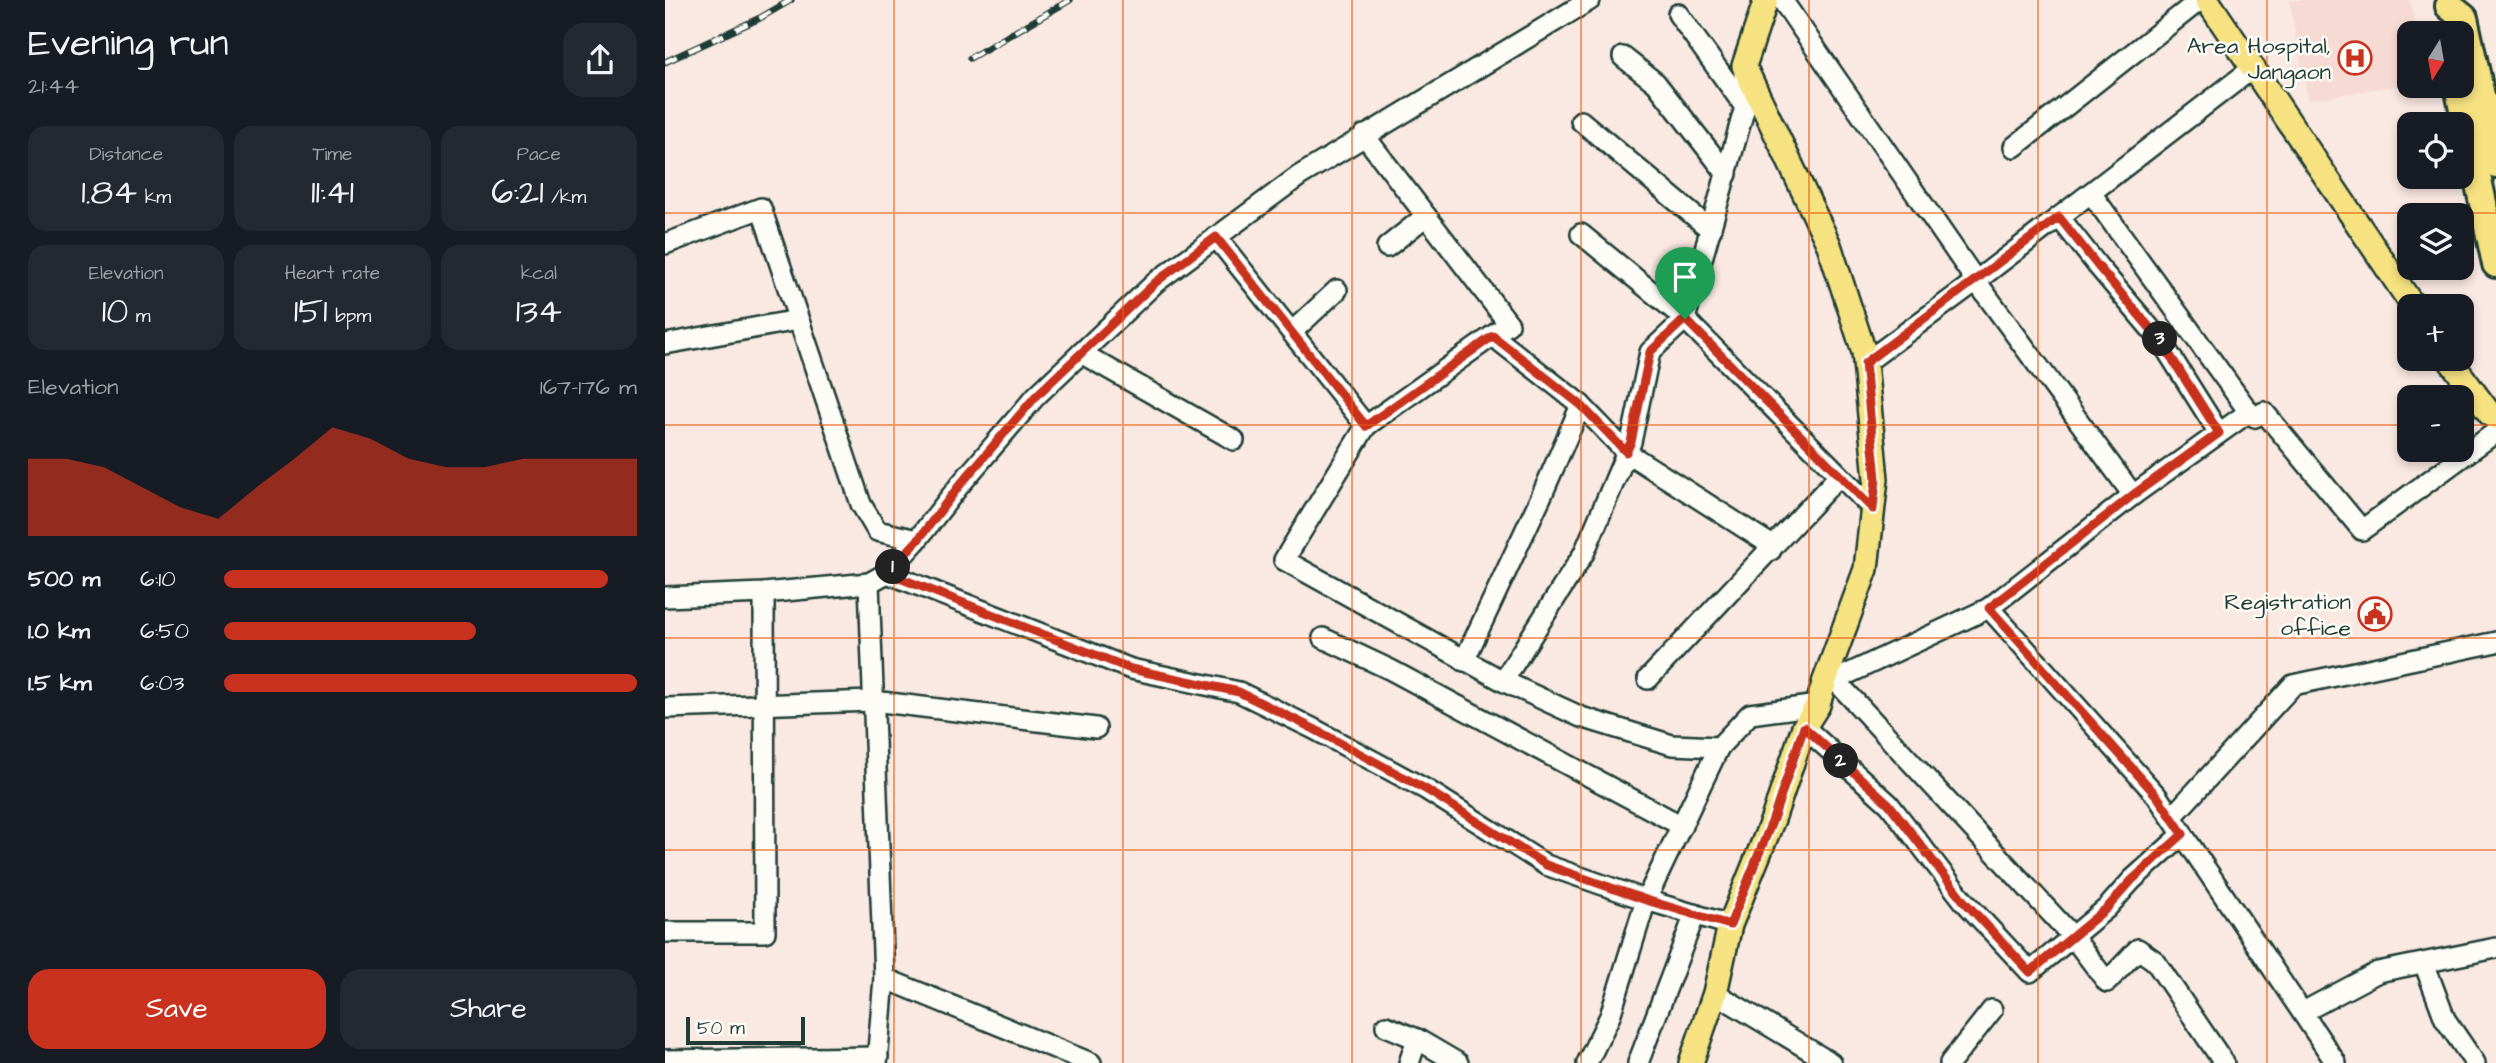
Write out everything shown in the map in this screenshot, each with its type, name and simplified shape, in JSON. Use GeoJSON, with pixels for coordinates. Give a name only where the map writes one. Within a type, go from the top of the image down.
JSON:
{"type":"FeatureCollection","features":[{"type":"Feature","properties":{"kind":"highway"},"geometry":{"type":"LineString","coordinates":[[2445,21],[2448,3]]}},
{"type":"Feature","properties":{"kind":"highway"},"geometry":{"type":"LineString","coordinates":[[2448,3],[2465,18],[2496,164]]}},
{"type":"Feature","properties":{"kind":"highway"},"geometry":{"type":"LineString","coordinates":[[2461,98],[2496,264]]}},
{"type":"Feature","properties":{"kind":"main road"},"geometry":{"type":"LineString","coordinates":[[1691,1063],[1715,993],[1730,925],[1773,819],[1804,727],[1826,689],[1866,569],[1876,479],[1864,352],[1829,245],[1744,66],[1766,0]]}},
{"type":"Feature","properties":{"kind":"main road"},"geometry":{"type":"LineString","coordinates":[[2207,0],[2405,294]]}},
{"type":"Feature","properties":{"kind":"main road"},"geometry":{"type":"LineString","coordinates":[[2458,371],[2490,414],[2496,417]]}},
{"type":"Feature","properties":{"kind":"street"},"geometry":{"type":"LineString","coordinates":[[665,597],[764,593],[869,583],[887,573],[918,540],[959,486],[1036,396],[1156,282],[1299,176],[1590,0]]}},
{"type":"Feature","properties":{"kind":"street"},"geometry":{"type":"LineString","coordinates":[[1782,0],[1976,281],[2133,495]]}},
{"type":"Feature","properties":{"kind":"street"},"geometry":{"type":"LineString","coordinates":[[2014,147],[2200,0]]}},
{"type":"Feature","properties":{"kind":"street"},"geometry":{"type":"LineString","coordinates":[[1678,14],[1745,107]]}},
{"type":"Feature","properties":{"kind":"street"},"geometry":{"type":"LineString","coordinates":[[1623,57],[1655,83],[1727,174]]}},
{"type":"Feature","properties":{"kind":"street"},"geometry":{"type":"LineString","coordinates":[[1503,681],[1584,553],[1631,442],[1650,352],[1685,319],[1745,107],[1744,66]]}},
{"type":"Feature","properties":{"kind":"street"},"geometry":{"type":"LineString","coordinates":[[1865,363],[2253,68]]}},
{"type":"Feature","properties":{"kind":"street"},"geometry":{"type":"LineString","coordinates":[[1581,121],[1711,230]]}},
{"type":"Feature","properties":{"kind":"street"},"geometry":{"type":"LineString","coordinates":[[1364,135],[1509,324],[1366,426],[1283,560],[1422,635],[1464,661],[1580,717],[1672,745],[1719,747]]}},
{"type":"Feature","properties":{"kind":"street"},"geometry":{"type":"LineString","coordinates":[[2091,193],[2249,412],[2255,417],[2264,412],[2362,530],[2496,432]]}},
{"type":"Feature","properties":{"kind":"street"},"geometry":{"type":"LineString","coordinates":[[665,244],[761,208],[861,504],[877,531],[918,540]]}},
{"type":"Feature","properties":{"kind":"street"},"geometry":{"type":"LineString","coordinates":[[1387,247],[1426,216]]}},
{"type":"Feature","properties":{"kind":"street"},"geometry":{"type":"LineString","coordinates":[[2059,217],[2161,341],[2219,433]]}},
{"type":"Feature","properties":{"kind":"street"},"geometry":{"type":"LineString","coordinates":[[1581,234],[1685,319],[1873,509]]}},
{"type":"Feature","properties":{"kind":"street"},"geometry":{"type":"LineString","coordinates":[[1216,237],[1366,426]]}},
{"type":"Feature","properties":{"kind":"street"},"geometry":{"type":"LineString","coordinates":[[1293,331],[1337,290]]}},
{"type":"Feature","properties":{"kind":"street"},"geometry":{"type":"LineString","coordinates":[[665,344],[798,320]]}},
{"type":"Feature","properties":{"kind":"street"},"geometry":{"type":"LineString","coordinates":[[1493,336],[1581,405],[1626,452],[1768,543],[1771,550]]}},
{"type":"Feature","properties":{"kind":"street"},"geometry":{"type":"LineString","coordinates":[[1081,353],[1234,440]]}},
{"type":"Feature","properties":{"kind":"street"},"geometry":{"type":"LineString","coordinates":[[1464,661],[1581,405]]}},
{"type":"Feature","properties":{"kind":"street"},"geometry":{"type":"LineString","coordinates":[[1587,1063],[1610,1016],[1646,900],[1719,747],[1750,714],[1826,689],[1989,608],[2133,495],[2249,412]]}},
{"type":"Feature","properties":{"kind":"street"},"geometry":{"type":"LineString","coordinates":[[1648,679],[1839,476]]}},
{"type":"Feature","properties":{"kind":"street"},"geometry":{"type":"LineString","coordinates":[[887,573],[1131,669],[1239,692],[1427,790],[1546,865],[1646,900],[1730,925]]}},
{"type":"Feature","properties":{"kind":"street"},"geometry":{"type":"LineString","coordinates":[[665,1060],[878,1060],[884,978],[869,583]]}},
{"type":"Feature","properties":{"kind":"street"},"geometry":{"type":"LineString","coordinates":[[665,932],[765,932],[764,593]]}},
{"type":"Feature","properties":{"kind":"street"},"geometry":{"type":"LineString","coordinates":[[1989,608],[2157,796],[2336,1063]]}},
{"type":"Feature","properties":{"kind":"street"},"geometry":{"type":"LineString","coordinates":[[1323,638],[1391,670],[1682,826]]}},
{"type":"Feature","properties":{"kind":"street"},"geometry":{"type":"LineString","coordinates":[[2172,817],[2293,685],[2496,642]]}},
{"type":"Feature","properties":{"kind":"street"},"geometry":{"type":"LineString","coordinates":[[1826,689],[2073,937],[2107,982],[2138,949],[2155,961],[2224,1063]]}},
{"type":"Feature","properties":{"kind":"street"},"geometry":{"type":"LineString","coordinates":[[665,708],[873,701],[1096,728]]}},
{"type":"Feature","properties":{"kind":"street"},"geometry":{"type":"LineString","coordinates":[[1804,727],[1889,804],[1963,900],[2030,972],[2107,908],[2132,880],[2183,834],[2172,817]]}},
{"type":"Feature","properties":{"kind":"street"},"geometry":{"type":"LineString","coordinates":[[1638,1063],[1695,914]]}},
{"type":"Feature","properties":{"kind":"street"},"geometry":{"type":"LineString","coordinates":[[2303,1012],[2378,972],[2496,948]]}},
{"type":"Feature","properties":{"kind":"street"},"geometry":{"type":"LineString","coordinates":[[2424,963],[2445,1019],[2475,1063]]}},
{"type":"Feature","properties":{"kind":"street"},"geometry":{"type":"LineString","coordinates":[[884,978],[1069,1059],[1091,1063]]}},
{"type":"Feature","properties":{"kind":"street"},"geometry":{"type":"LineString","coordinates":[[1715,993],[1831,1063]]}},
{"type":"Feature","properties":{"kind":"street"},"geometry":{"type":"LineString","coordinates":[[1949,1063],[1992,1010]]}},
{"type":"Feature","properties":{"kind":"street"},"geometry":{"type":"LineString","coordinates":[[1386,1026],[1417,1039],[1458,1063]]}},
{"type":"Feature","properties":{"kind":"street"},"geometry":{"type":"LineString","coordinates":[[1409,1063],[1417,1039]]}},
{"type":"Feature","properties":{"kind":"shaded area","name":"Area Hospital, Jangaon"},"geometry":{"type":"Polygon","coordinates":[[[2289,0],[2410,0],[2414,21],[2397,21],[2397,85],[2308,100],[2289,0]]]}},
{"type":"Feature","properties":{"kind":"railway"},"geometry":{"type":"LineString","coordinates":[[665,62],[760,18],[791,0]]}},
{"type":"Feature","properties":{"kind":"railway"},"geometry":{"type":"LineString","coordinates":[[970,58],[1070,0]]}},
{"type":"Feature","properties":{"kind":"place","name":"Area Hospital, Jangaon"},"geometry":{"type":"Point","coordinates":[2355,58]}},
{"type":"Feature","properties":{"kind":"place","name":"Registration office"},"geometry":{"type":"Point","coordinates":[2375,614]}},
{"type":"Feature","properties":{"kind":"route"},"geometry":{"type":"LineString","coordinates":[[2059,217],[2161,341],[2219,433],[2133,495],[1989,608],[2157,796],[2183,834],[2132,880],[2107,908],[2030,972],[1963,900],[1889,804],[1804,727],[1773,819],[1730,925],[1646,900],[1546,865],[1427,790],[1239,692],[1131,669],[887,573],[918,540],[959,486],[1036,396],[1156,282],[1216,237],[1366,426],[1493,336],[1581,405],[1626,452],[1631,442],[1650,352],[1685,319],[1873,509],[1876,479],[1865,363],[2059,217]]}}]}
